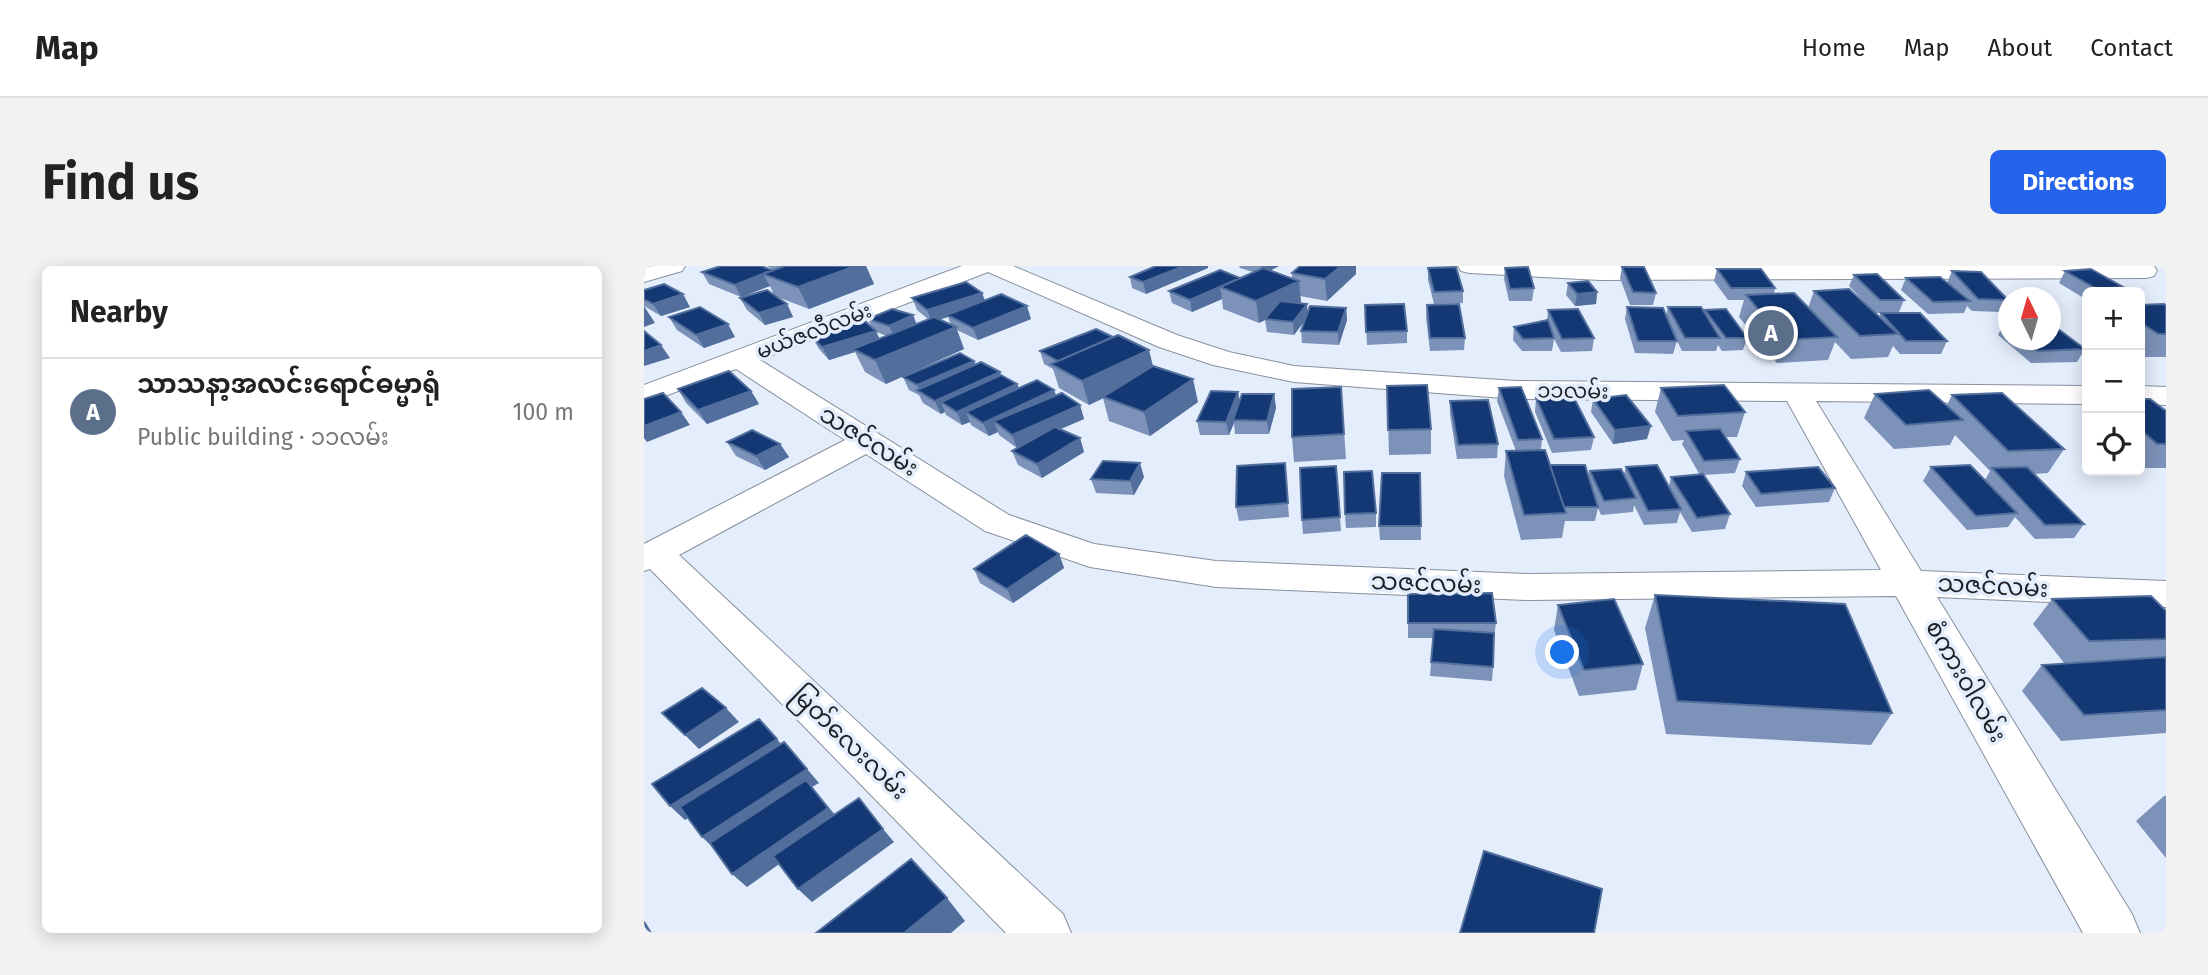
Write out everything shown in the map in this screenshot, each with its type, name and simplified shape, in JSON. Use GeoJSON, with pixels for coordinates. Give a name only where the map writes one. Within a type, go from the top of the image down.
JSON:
{"type":"FeatureCollection","features":[{"type":"Feature","properties":{"kind":"street"},"geometry":{"type":"LineString","coordinates":[[644,275],[674,266]]}},
{"type":"Feature","properties":{"kind":"street","name":"မယ်ဇလီလမ်း"},"geometry":{"type":"LineString","coordinates":[[644,395],[984,266]]}},
{"type":"Feature","properties":{"kind":"street","name":"၁၁လမ်း"},"geometry":{"type":"LineString","coordinates":[[994,266],[1168,341],[1223,359],[1294,374],[1516,390],[2082,395]]}},
{"type":"Feature","properties":{"kind":"street"},"geometry":{"type":"LineString","coordinates":[[1469,266],[1600,273],[2149,273]]}},
{"type":"Feature","properties":{"kind":"street","name":"သဇင်လမ်း"},"geometry":{"type":"LineString","coordinates":[[740,360],[997,523],[1090,555],[1216,574],[1528,587],[1908,583],[2166,594]]}},
{"type":"Feature","properties":{"kind":"street","name":"စံကားဝါလမ်း"},"geometry":{"type":"LineString","coordinates":[[1797,393],[2113,933]]}},
{"type":"Feature","properties":{"kind":"street"},"geometry":{"type":"LineString","coordinates":[[2145,396],[2166,396]]}},
{"type":"Feature","properties":{"kind":"street"},"geometry":{"type":"LineString","coordinates":[[650,556],[869,440]]}},
{"type":"Feature","properties":{"kind":"street","name":"မြတ်လေးလမ်း"},"geometry":{"type":"LineString","coordinates":[[650,556],[1044,933]]}},
{"type":"Feature","properties":{"kind":"building"},"geometry":{"type":"Polygon","coordinates":[[[721,266],[761,266],[772,270],[735,285],[702,272],[721,266]]]}},
{"type":"Feature","properties":{"kind":"building"},"geometry":{"type":"Polygon","coordinates":[[[785,266],[855,266],[798,287],[763,274],[785,266]]]}},
{"type":"Feature","properties":{"kind":"building"},"geometry":{"type":"Polygon","coordinates":[[[1156,266],[1184,266],[1143,282],[1130,277],[1156,266]]]}},
{"type":"Feature","properties":{"kind":"building"},"geometry":{"type":"Polygon","coordinates":[[[1300,266],[1341,266],[1325,279],[1292,273],[1300,266]]]}},
{"type":"Feature","properties":{"kind":"building"},"geometry":{"type":"Polygon","coordinates":[[[1456,267],[1463,291],[1434,292],[1428,268],[1456,267]]]}},
{"type":"Feature","properties":{"kind":"building"},"geometry":{"type":"Polygon","coordinates":[[[1528,267],[1534,288],[1510,289],[1505,268],[1528,267]]]}},
{"type":"Feature","properties":{"kind":"building"},"geometry":{"type":"Polygon","coordinates":[[[1622,267],[1644,267],[1656,293],[1633,292],[1622,267]]]}},
{"type":"Feature","properties":{"kind":"building"},"geometry":{"type":"Polygon","coordinates":[[[1263,268],[1299,281],[1256,301],[1220,287],[1263,268]]]}},
{"type":"Feature","properties":{"kind":"building"},"geometry":{"type":"Polygon","coordinates":[[[1717,269],[1761,269],[1775,288],[1731,288],[1717,269]]]}},
{"type":"Feature","properties":{"kind":"building"},"geometry":{"type":"Polygon","coordinates":[[[2091,269],[2123,287],[2093,287],[2065,271],[2091,269]]]}},
{"type":"Feature","properties":{"kind":"building"},"geometry":{"type":"Polygon","coordinates":[[[1220,270],[1240,278],[1190,300],[1169,291],[1220,270]]]}},
{"type":"Feature","properties":{"kind":"building"},"geometry":{"type":"Polygon","coordinates":[[[1952,271],[1981,272],[1998,290],[1998,300],[1978,299],[1952,271]]]}},
{"type":"Feature","properties":{"kind":"building"},"geometry":{"type":"Polygon","coordinates":[[[1877,274],[1904,300],[1880,300],[1854,275],[1877,274]]]}},
{"type":"Feature","properties":{"kind":"building"},"geometry":{"type":"Polygon","coordinates":[[[1940,277],[1970,301],[1933,302],[1906,278],[1940,277]]]}},
{"type":"Feature","properties":{"kind":"building"},"geometry":{"type":"Polygon","coordinates":[[[1588,281],[1597,292],[1577,294],[1568,283],[1588,281]]]}},
{"type":"Feature","properties":{"kind":"building"},"geometry":{"type":"Polygon","coordinates":[[[966,282],[982,293],[927,310],[912,298],[966,282]]]}},
{"type":"Feature","properties":{"kind":"building"},"geometry":{"type":"Polygon","coordinates":[[[664,284],[683,294],[653,304],[644,299],[644,290],[664,284]]]}},
{"type":"Feature","properties":{"kind":"building"},"geometry":{"type":"Polygon","coordinates":[[[1849,289],[1898,334],[1860,336],[1814,291],[1849,289]]]}},
{"type":"Feature","properties":{"kind":"building"},"geometry":{"type":"Polygon","coordinates":[[[767,290],[787,304],[759,313],[740,298],[767,290]]]}},
{"type":"Feature","properties":{"kind":"building"},"geometry":{"type":"Polygon","coordinates":[[[1794,293],[1837,337],[1784,340],[1746,295],[1794,293]]]}},
{"type":"Feature","properties":{"kind":"building"},"geometry":{"type":"Polygon","coordinates":[[[1001,294],[1027,306],[973,328],[947,315],[1001,294]]]}},
{"type":"Feature","properties":{"kind":"building"},"geometry":{"type":"Polygon","coordinates":[[[1280,301],[1307,304],[1293,322],[1265,319],[1280,301]]]}},
{"type":"Feature","properties":{"kind":"building"},"geometry":{"type":"Polygon","coordinates":[[[1404,304],[1407,331],[1366,332],[1365,305],[1404,304]]]}},
{"type":"Feature","properties":{"kind":"building"},"geometry":{"type":"Polygon","coordinates":[[[1459,304],[1465,338],[1430,338],[1427,305],[1459,304]]]}},
{"type":"Feature","properties":{"kind":"building"},"geometry":{"type":"Polygon","coordinates":[[[2145,305],[2166,306],[2166,334],[2158,334],[2145,325],[2145,305]]]}},
{"type":"Feature","properties":{"kind":"building"},"geometry":{"type":"Polygon","coordinates":[[[1310,306],[1346,308],[1338,332],[1301,331],[1310,306]]]}},
{"type":"Feature","properties":{"kind":"building"},"geometry":{"type":"Polygon","coordinates":[[[700,307],[728,324],[696,335],[669,317],[700,307]]]}},
{"type":"Feature","properties":{"kind":"building"},"geometry":{"type":"Polygon","coordinates":[[[1627,307],[1663,308],[1677,341],[1638,341],[1627,307]]]}},
{"type":"Feature","properties":{"kind":"building"},"geometry":{"type":"Polygon","coordinates":[[[1668,307],[1701,307],[1720,338],[1685,338],[1668,307]]]}},
{"type":"Feature","properties":{"kind":"building"},"geometry":{"type":"Polygon","coordinates":[[[892,309],[913,315],[889,326],[868,319],[892,309]]]}},
{"type":"Feature","properties":{"kind":"building"},"geometry":{"type":"Polygon","coordinates":[[[1578,309],[1594,338],[1562,339],[1548,310],[1578,309]]]}},
{"type":"Feature","properties":{"kind":"building"},"geometry":{"type":"Polygon","coordinates":[[[1726,309],[1747,338],[1726,338],[1705,310],[1726,309]]]}},
{"type":"Feature","properties":{"kind":"building"},"geometry":{"type":"Polygon","coordinates":[[[1881,313],[1920,313],[1947,341],[1906,341],[1881,313]]]}},
{"type":"Feature","properties":{"kind":"building"},"geometry":{"type":"Polygon","coordinates":[[[934,317],[956,327],[875,360],[853,349],[934,317]]]}},
{"type":"Feature","properties":{"kind":"building"},"geometry":{"type":"Polygon","coordinates":[[[1548,320],[1554,338],[1523,339],[1514,327],[1548,320]]]}},
{"type":"Feature","properties":{"kind":"building"},"geometry":{"type":"Polygon","coordinates":[[[865,321],[876,331],[822,347],[812,337],[865,321]]]}},
{"type":"Feature","properties":{"kind":"building"},"geometry":{"type":"Polygon","coordinates":[[[1096,329],[1113,337],[1058,361],[1040,351],[1096,329]]]}},
{"type":"Feature","properties":{"kind":"building"},"geometry":{"type":"Polygon","coordinates":[[[644,331],[661,345],[644,351],[644,331]]]}},
{"type":"Feature","properties":{"kind":"building"},"geometry":{"type":"Polygon","coordinates":[[[2061,331],[2082,347],[2082,349],[2038,351],[2061,350],[2061,331]]]}},
{"type":"Feature","properties":{"kind":"building"},"geometry":{"type":"Polygon","coordinates":[[[1118,335],[1149,350],[1082,381],[1051,364],[1118,335]]]}},
{"type":"Feature","properties":{"kind":"building"},"geometry":{"type":"Polygon","coordinates":[[[960,353],[974,361],[917,385],[903,377],[960,353]]]}},
{"type":"Feature","properties":{"kind":"building"},"geometry":{"type":"Polygon","coordinates":[[[981,362],[1000,372],[935,401],[917,390],[981,362]]]}},
{"type":"Feature","properties":{"kind":"building"},"geometry":{"type":"Polygon","coordinates":[[[1153,366],[1193,379],[1144,412],[1103,397],[1153,366]]]}},
{"type":"Feature","properties":{"kind":"building"},"geometry":{"type":"Polygon","coordinates":[[[729,371],[751,391],[698,410],[678,389],[729,371]]]}},
{"type":"Feature","properties":{"kind":"building"},"geometry":{"type":"Polygon","coordinates":[[[1001,375],[1017,384],[957,412],[941,402],[1001,375]]]}},
{"type":"Feature","properties":{"kind":"building"},"geometry":{"type":"Polygon","coordinates":[[[1037,380],[1054,390],[983,423],[966,412],[1037,380]]]}},
{"type":"Feature","properties":{"kind":"building"},"geometry":{"type":"Polygon","coordinates":[[[1427,385],[1431,429],[1388,430],[1387,386],[1427,385]]]}},
{"type":"Feature","properties":{"kind":"building"},"geometry":{"type":"Polygon","coordinates":[[[1724,385],[1745,412],[1678,416],[1661,388],[1724,385]]]}},
{"type":"Feature","properties":{"kind":"building"},"geometry":{"type":"Polygon","coordinates":[[[1341,387],[1344,434],[1292,437],[1292,389],[1341,387]]]}},
{"type":"Feature","properties":{"kind":"building"},"geometry":{"type":"Polygon","coordinates":[[[1521,387],[1542,439],[1518,440],[1499,388],[1521,387]]]}},
{"type":"Feature","properties":{"kind":"building"},"geometry":{"type":"Polygon","coordinates":[[[1929,390],[1963,420],[1906,425],[1875,394],[1929,390]]]}},
{"type":"Feature","properties":{"kind":"building"},"geometry":{"type":"Polygon","coordinates":[[[1211,391],[1238,392],[1226,422],[1197,421],[1211,391]]]}},
{"type":"Feature","properties":{"kind":"building"},"geometry":{"type":"Polygon","coordinates":[[[663,393],[681,412],[644,426],[644,399],[663,393]]]}},
{"type":"Feature","properties":{"kind":"building"},"geometry":{"type":"Polygon","coordinates":[[[1062,393],[1080,405],[1012,435],[994,421],[1062,393]]]}},
{"type":"Feature","properties":{"kind":"building"},"geometry":{"type":"Polygon","coordinates":[[[2002,393],[2064,449],[2008,451],[1952,395],[2002,393]]]}},
{"type":"Feature","properties":{"kind":"building"},"geometry":{"type":"Polygon","coordinates":[[[1242,394],[1274,394],[1267,421],[1233,420],[1242,394]]]}},
{"type":"Feature","properties":{"kind":"building"},"geometry":{"type":"Polygon","coordinates":[[[1626,395],[1651,426],[1615,430],[1593,399],[1626,395]]]}},
{"type":"Feature","properties":{"kind":"building"},"geometry":{"type":"Polygon","coordinates":[[[1573,396],[1594,437],[1554,439],[1536,398],[1573,396]]]}},
{"type":"Feature","properties":{"kind":"building"},"geometry":{"type":"Polygon","coordinates":[[[2145,399],[2150,399],[2166,411],[2166,444],[2157,444],[2145,433],[2145,399]]]}},
{"type":"Feature","properties":{"kind":"building"},"geometry":{"type":"Polygon","coordinates":[[[1488,400],[1498,444],[1458,445],[1450,401],[1488,400]]]}},
{"type":"Feature","properties":{"kind":"building"},"geometry":{"type":"Polygon","coordinates":[[[1055,427],[1080,438],[1037,464],[1012,451],[1055,427]]]}},
{"type":"Feature","properties":{"kind":"building"},"geometry":{"type":"Polygon","coordinates":[[[1720,429],[1740,459],[1704,461],[1686,431],[1720,429]]]}},
{"type":"Feature","properties":{"kind":"building"},"geometry":{"type":"Polygon","coordinates":[[[752,430],[780,444],[756,456],[727,442],[752,430]]]}},
{"type":"Feature","properties":{"kind":"building"},"geometry":{"type":"Polygon","coordinates":[[[1545,450],[1566,513],[1524,515],[1506,451],[1545,450]]]}},
{"type":"Feature","properties":{"kind":"building"},"geometry":{"type":"Polygon","coordinates":[[[1103,461],[1140,463],[1130,481],[1091,479],[1103,461]]]}},
{"type":"Feature","properties":{"kind":"building"},"geometry":{"type":"Polygon","coordinates":[[[1285,463],[1288,503],[1236,507],[1237,466],[1285,463]]]}},
{"type":"Feature","properties":{"kind":"building"},"geometry":{"type":"Polygon","coordinates":[[[1550,465],[1585,465],[1598,507],[1564,507],[1550,465]]]}},
{"type":"Feature","properties":{"kind":"building"},"geometry":{"type":"Polygon","coordinates":[[[1657,465],[1681,509],[1648,511],[1626,467],[1657,465]]]}},
{"type":"Feature","properties":{"kind":"building"},"geometry":{"type":"Polygon","coordinates":[[[1970,465],[2017,513],[1976,516],[1931,467],[1970,465]]]}},
{"type":"Feature","properties":{"kind":"building"},"geometry":{"type":"Polygon","coordinates":[[[1336,466],[1340,517],[1302,520],[1300,468],[1336,466]]]}},
{"type":"Feature","properties":{"kind":"building"},"geometry":{"type":"Polygon","coordinates":[[[1818,467],[1835,488],[1761,494],[1746,472],[1818,467]]]}},
{"type":"Feature","properties":{"kind":"building"},"geometry":{"type":"Polygon","coordinates":[[[2027,467],[2084,524],[2045,525],[1992,468],[2027,467]]]}},
{"type":"Feature","properties":{"kind":"building"},"geometry":{"type":"Polygon","coordinates":[[[1621,469],[1636,498],[1604,501],[1590,471],[1621,469]]]}},
{"type":"Feature","properties":{"kind":"building"},"geometry":{"type":"Polygon","coordinates":[[[1372,471],[1376,513],[1345,514],[1344,472],[1372,471]]]}},
{"type":"Feature","properties":{"kind":"building"},"geometry":{"type":"Polygon","coordinates":[[[1382,473],[1420,473],[1421,526],[1379,526],[1382,473]]]}},
{"type":"Feature","properties":{"kind":"building"},"geometry":{"type":"Polygon","coordinates":[[[1703,474],[1730,514],[1697,518],[1671,477],[1703,474]]]}},
{"type":"Feature","properties":{"kind":"building"},"geometry":{"type":"Polygon","coordinates":[[[1026,535],[1059,554],[1007,589],[974,569],[1026,535]]]}},
{"type":"Feature","properties":{"kind":"building"},"geometry":{"type":"Polygon","coordinates":[[[1492,593],[1496,623],[1408,623],[1408,594],[1492,593]]]}},
{"type":"Feature","properties":{"kind":"building"},"geometry":{"type":"Polygon","coordinates":[[[1655,595],[1845,604],[1892,713],[1677,701],[1655,595]]]}},
{"type":"Feature","properties":{"kind":"building"},"geometry":{"type":"Polygon","coordinates":[[[2151,596],[2166,611],[2166,639],[2089,641],[2052,599],[2151,596]]]}},
{"type":"Feature","properties":{"kind":"building"},"geometry":{"type":"Polygon","coordinates":[[[1614,599],[1643,664],[1584,670],[1558,605],[1614,599]]]}},
{"type":"Feature","properties":{"kind":"building"},"geometry":{"type":"Polygon","coordinates":[[[1434,629],[1494,633],[1493,667],[1431,662],[1434,629]]]}},
{"type":"Feature","properties":{"kind":"building"},"geometry":{"type":"Polygon","coordinates":[[[2166,657],[2166,710],[2084,715],[2042,665],[2166,657]]]}},
{"type":"Feature","properties":{"kind":"building"},"geometry":{"type":"Polygon","coordinates":[[[702,688],[726,708],[685,735],[662,713],[702,688]]]}},
{"type":"Feature","properties":{"kind":"building"},"geometry":{"type":"Polygon","coordinates":[[[759,719],[777,739],[670,806],[652,784],[759,719]]]}},
{"type":"Feature","properties":{"kind":"building"},"geometry":{"type":"Polygon","coordinates":[[[784,742],[807,769],[702,837],[680,807],[784,742]]]}},
{"type":"Feature","properties":{"kind":"building"},"geometry":{"type":"Polygon","coordinates":[[[806,780],[828,808],[732,874],[710,843],[806,780]]]}},
{"type":"Feature","properties":{"kind":"building"},"geometry":{"type":"Polygon","coordinates":[[[859,798],[883,829],[798,889],[773,856],[859,798]]]}},
{"type":"Feature","properties":{"kind":"building"},"geometry":{"type":"Polygon","coordinates":[[[1484,851],[1602,889],[1594,933],[1460,933],[1484,851]]]}},
{"type":"Feature","properties":{"kind":"building"},"geometry":{"type":"Polygon","coordinates":[[[911,859],[947,898],[904,933],[816,933],[911,859]]]}},
{"type":"Feature","properties":{"kind":"place","name":"သာသနာ့အလင်းရောင်ဓမ္မာရုံ"},"geometry":{"type":"Point","coordinates":[1771,333]}}]}
